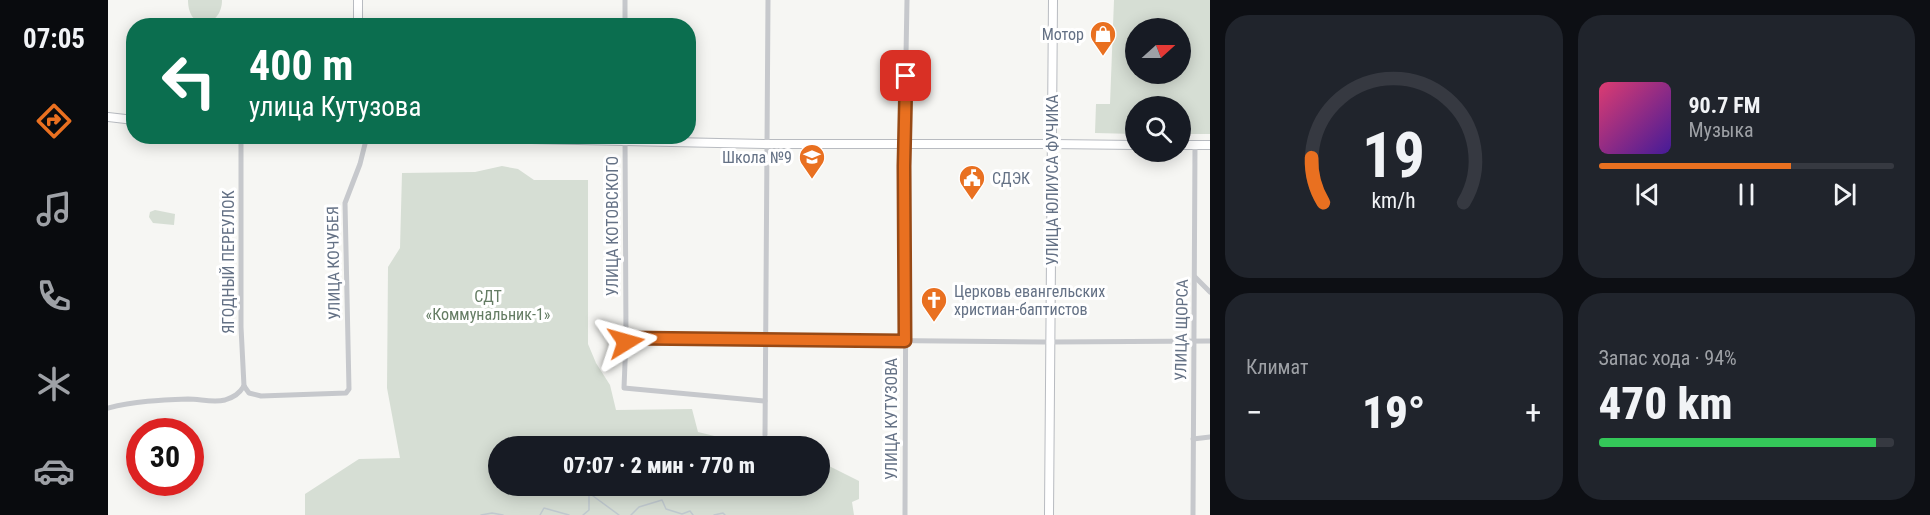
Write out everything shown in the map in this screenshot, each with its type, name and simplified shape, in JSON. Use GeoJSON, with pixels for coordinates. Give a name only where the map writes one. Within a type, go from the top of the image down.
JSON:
{"type":"FeatureCollection","features":[{"type":"Feature","properties":{"kind":"main road"},"geometry":{"type":"LineString","coordinates":[[358,0],[358,18]]}},
{"type":"Feature","properties":{"kind":"main road","name":"УЛИЦА ЮЛИУСА ФУЧИКА"},"geometry":{"type":"LineString","coordinates":[[1048,0],[1050,145]]}},
{"type":"Feature","properties":{"kind":"main road","name":"УЛИЦА ЮЛИУСА ФУЧИКА"},"geometry":{"type":"LineString","coordinates":[[1046,504],[1053,0]]}},
{"type":"Feature","properties":{"kind":"main road"},"geometry":{"type":"LineString","coordinates":[[108,117],[126,119]]}},
{"type":"Feature","properties":{"kind":"main road"},"geometry":{"type":"LineString","coordinates":[[696,142],[766,144],[1125,145]]}},
{"type":"Feature","properties":{"kind":"main road"},"geometry":{"type":"LineString","coordinates":[[1191,145],[1210,145]]}},
{"type":"Feature","properties":{"kind":"main road"},"geometry":{"type":"LineString","coordinates":[[1043,515],[1046,504]]}},
{"type":"Feature","properties":{"kind":"main road"},"geometry":{"type":"LineString","coordinates":[[1046,504],[1049,515]]}},
{"type":"Feature","properties":{"kind":"street"},"geometry":{"type":"LineString","coordinates":[[625,0],[625,18]]}},
{"type":"Feature","properties":{"kind":"street"},"geometry":{"type":"LineString","coordinates":[[765,435],[768,0]]}},
{"type":"Feature","properties":{"kind":"street","name":"УЛИЦА КУТУЗОВА"},"geometry":{"type":"LineString","coordinates":[[905,515],[907,0]]}},
{"type":"Feature","properties":{"kind":"street","name":"ЯГОДНЫЙ ПЕРЕУЛОК"},"geometry":{"type":"LineString","coordinates":[[242,144],[244,386]]}},
{"type":"Feature","properties":{"kind":"street","name":"УЛИЦА КОЧУБЕЯ"},"geometry":{"type":"LineString","coordinates":[[244,386],[249,393],[261,396],[346,393],[348,389],[345,203],[365,144]]}},
{"type":"Feature","properties":{"kind":"street","name":"УЛИЦА КОТОВСКОГО"},"geometry":{"type":"LineString","coordinates":[[626,144],[624,388],[765,401]]}},
{"type":"Feature","properties":{"kind":"street","name":"УЛИЦА ЩОРСА"},"geometry":{"type":"LineString","coordinates":[[1193,515],[1195,145]]}},
{"type":"Feature","properties":{"kind":"street"},"geometry":{"type":"LineString","coordinates":[[1195,277],[1210,292]]}},
{"type":"Feature","properties":{"kind":"street"},"geometry":{"type":"LineString","coordinates":[[626,338],[1048,342],[1210,341]]}},
{"type":"Feature","properties":{"kind":"street"},"geometry":{"type":"LineString","coordinates":[[108,408],[153,400],[219,401],[234,397],[244,386]]}},
{"type":"Feature","properties":{"kind":"street"},"geometry":{"type":"LineString","coordinates":[[1193,439],[1210,437]]}},
{"type":"Feature","properties":{"kind":"green space"},"geometry":{"type":"Polygon","coordinates":[[[188,0],[222,0],[221,9],[215,18],[193,18],[189,11],[188,0]]]}},
{"type":"Feature","properties":{"kind":"green space"},"geometry":{"type":"Polygon","coordinates":[[[1114,0],[1210,0],[1210,134],[1191,134],[1191,96],[1125,96],[1125,134],[1095,133],[1096,104],[1110,104],[1114,0]]]}},
{"type":"Feature","properties":{"kind":"green space","name":"СДТ «Коммунальник-1»"},"geometry":{"type":"Polygon","coordinates":[[[502,166],[518,169],[534,180],[588,180],[588,344],[596,363],[610,385],[616,410],[692,409],[698,432],[715,436],[488,436],[488,496],[830,496],[830,466],[859,481],[859,499],[852,502],[854,515],[305,515],[305,494],[359,459],[400,458],[387,388],[388,267],[400,248],[402,173],[475,172],[502,166]]]}},
{"type":"Feature","properties":{"kind":"green space"},"geometry":{"type":"Polygon","coordinates":[[[155,210],[175,214],[174,225],[153,223],[149,217],[150,212],[155,210]]]}},
{"type":"Feature","properties":{"kind":"waterway"},"geometry":{"type":"LineString","coordinates":[[583,515],[589,510],[589,493],[619,515]]}},
{"type":"Feature","properties":{"kind":"waterway"},"geometry":{"type":"LineString","coordinates":[[631,515],[639,507],[662,500],[666,509],[682,514],[690,511],[693,515]]}},
{"type":"Feature","properties":{"kind":"waterway"},"geometry":{"type":"LineString","coordinates":[[540,515],[544,508],[569,515]]}},
{"type":"Feature","properties":{"kind":"waterway"},"geometry":{"type":"LineString","coordinates":[[481,515],[492,513],[503,515]]}},
{"type":"Feature","properties":{"kind":"waterway"},"geometry":{"type":"LineString","coordinates":[[714,515],[723,513],[725,515]]}},
{"type":"Feature","properties":{"kind":"place","name":"Мотор"},"geometry":{"type":"Point","coordinates":[1103,57]}},
{"type":"Feature","properties":{"kind":"place","name":"Школа №9"},"geometry":{"type":"Point","coordinates":[812,180]}},
{"type":"Feature","properties":{"kind":"place","name":"СДЭК"},"geometry":{"type":"Point","coordinates":[972,201]}},
{"type":"Feature","properties":{"kind":"place","name":"Церковь евангельских христиан-баптистов"},"geometry":{"type":"Point","coordinates":[934,323]}},
{"type":"Feature","properties":{"kind":"route"},"geometry":{"type":"LineString","coordinates":[[626,342],[626,338],[905,341],[906,76]]}}]}
